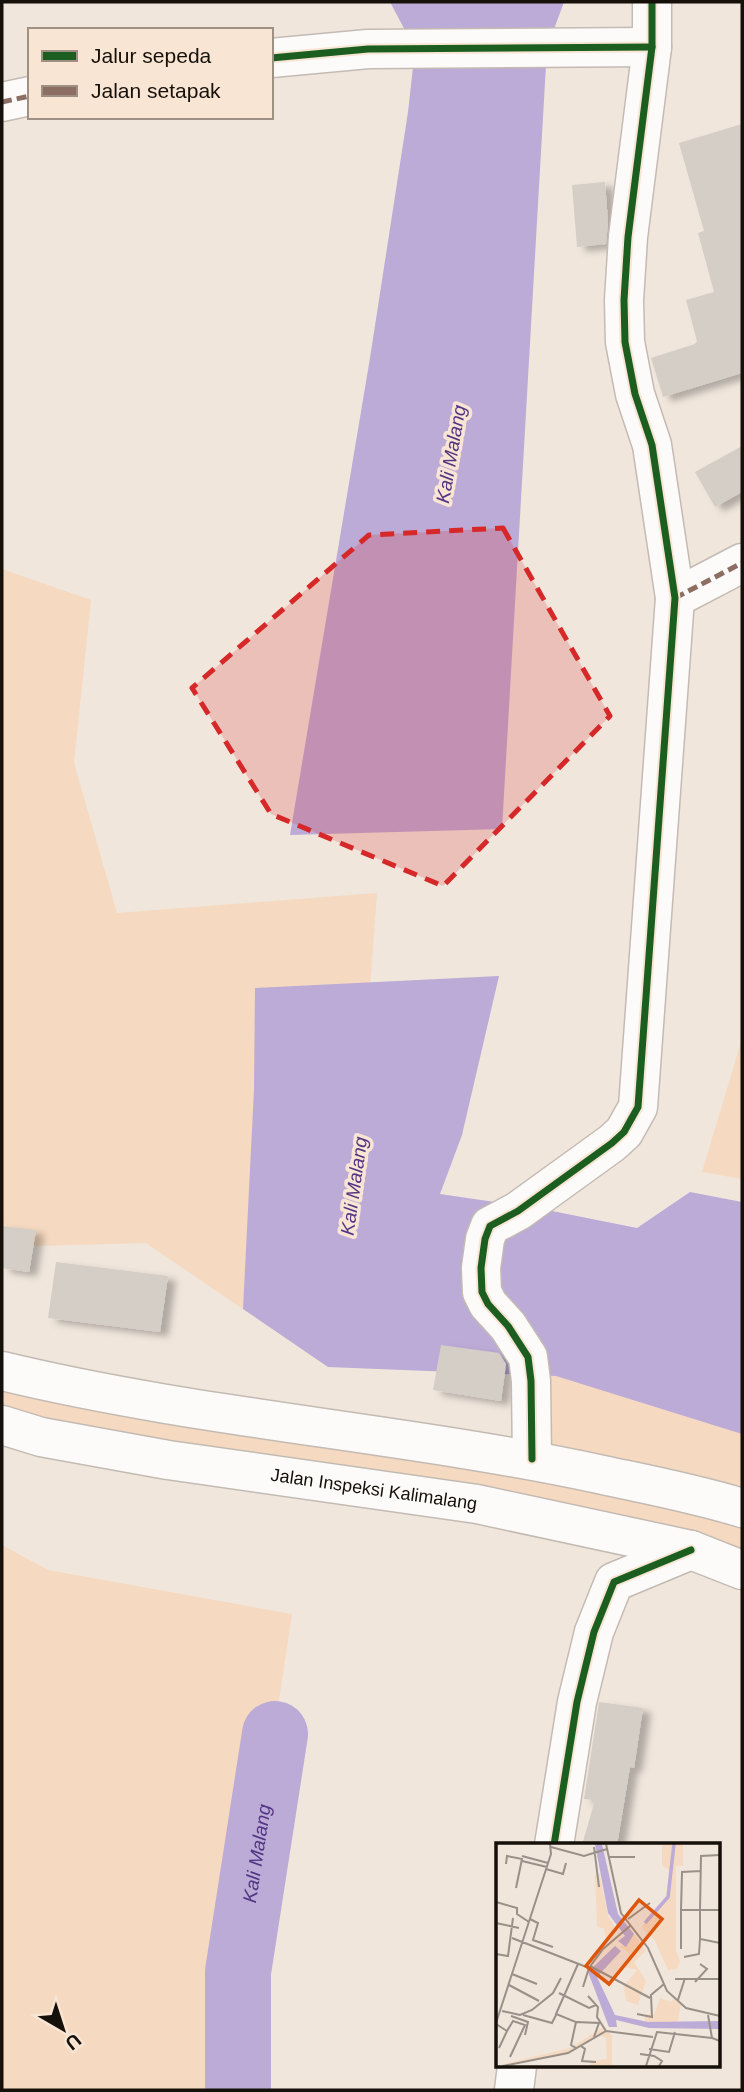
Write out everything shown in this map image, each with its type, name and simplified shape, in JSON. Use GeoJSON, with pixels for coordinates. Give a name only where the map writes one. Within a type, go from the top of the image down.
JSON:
{"type":"FeatureCollection","features":[{"type":"Feature","properties":{"kind":"street"},"geometry":{"type":"LineString","coordinates":[[532,1460],[528,1357],[509,1326],[488,1304],[482,1292],[485,1239],[490,1227],[518,1211],[624,1132],[638,1107],[675,598],[652,445],[635,394],[625,342],[624,300],[641,47],[652,2]]}},
{"type":"Feature","properties":{"kind":"street"},"geometry":{"type":"LineString","coordinates":[[273,58],[368,49],[641,47]]}},
{"type":"Feature","properties":{"kind":"street"},"geometry":{"type":"LineString","coordinates":[[2,102],[28,96]]}},
{"type":"Feature","properties":{"kind":"street"},"geometry":{"type":"LineString","coordinates":[[675,598],[742,563]]}},
{"type":"Feature","properties":{"kind":"street"},"geometry":{"type":"LineString","coordinates":[[2,1371],[60,1385],[189,1409],[532,1460],[708,1497],[742,1508]]}},
{"type":"Feature","properties":{"kind":"street","name":"Jalan Inspeksi Kalimalang"},"geometry":{"type":"LineString","coordinates":[[2,1426],[41,1437],[168,1460],[477,1504],[691,1550],[742,1570]]}},
{"type":"Feature","properties":{"kind":"street"},"geometry":{"type":"LineString","coordinates":[[554,1843],[577,1702],[594,1632],[614,1582],[691,1550]]}},
{"type":"Feature","properties":{"kind":"street"},"geometry":{"type":"LineString","coordinates":[[514,2090],[517,2068]]}},
{"type":"Feature","properties":{"kind":"highlighted area"},"geometry":{"type":"Polygon","coordinates":[[[503,528],[610,716],[443,886],[271,814],[192,688],[369,535],[503,528]]]}},
{"type":"Feature","properties":{"kind":"shaded area"},"geometry":{"type":"Polygon","coordinates":[[[2,569],[91,600],[74,763],[117,913],[377,893],[356,1173],[328,1367],[146,1243],[2,1247],[2,569]]]}},
{"type":"Feature","properties":{"kind":"shaded area"},"geometry":{"type":"Polygon","coordinates":[[[742,1039],[742,1179],[702,1172],[742,1039]]]}},
{"type":"Feature","properties":{"kind":"shaded area"},"geometry":{"type":"Polygon","coordinates":[[[529,1365],[742,1432],[742,1573],[2,1425],[2,1371],[531,1459],[529,1365]]]}},
{"type":"Feature","properties":{"kind":"shaded area"},"geometry":{"type":"Polygon","coordinates":[[[2,1545],[48,1570],[292,1614],[238,1972],[238,2090],[2,2090],[2,1545]]]}},
{"type":"Feature","properties":{"kind":"water"},"geometry":{"type":"Polygon","coordinates":[[[390,2],[564,2],[547,48],[502,829],[290,835],[370,358],[408,112],[415,49],[390,2]]]}},
{"type":"Feature","properties":{"kind":"water"},"geometry":{"type":"Polygon","coordinates":[[[499,976],[462,1135],[440,1194],[542,1209],[637,1228],[690,1192],[742,1202],[742,1434],[556,1376],[328,1367],[243,1309],[254,1090],[255,988],[499,976]]]}},
{"type":"Feature","properties":{"kind":"building"},"geometry":{"type":"Polygon","coordinates":[[[742,124],[742,373],[663,397],[651,358],[695,344],[697,341],[686,300],[714,292],[698,233],[704,231],[679,143],[742,124]]]}},
{"type":"Feature","properties":{"kind":"building"},"geometry":{"type":"Polygon","coordinates":[[[605,182],[608,222],[606,244],[577,247],[572,185],[605,182]]]}},
{"type":"Feature","properties":{"kind":"building"},"geometry":{"type":"Polygon","coordinates":[[[742,446],[742,492],[715,507],[695,472],[742,446]]]}},
{"type":"Feature","properties":{"kind":"building"},"geometry":{"type":"Polygon","coordinates":[[[2,1226],[36,1230],[29,1272],[2,1268],[2,1226]]]}},
{"type":"Feature","properties":{"kind":"building"},"geometry":{"type":"Polygon","coordinates":[[[56,1262],[168,1276],[160,1332],[48,1318],[56,1262]]]}},
{"type":"Feature","properties":{"kind":"building"},"geometry":{"type":"Polygon","coordinates":[[[441,1345],[499,1353],[506,1364],[501,1401],[433,1390],[441,1345]]]}},
{"type":"Feature","properties":{"kind":"building"},"geometry":{"type":"Polygon","coordinates":[[[599,1702],[643,1708],[634,1768],[630,1767],[617,1843],[583,1843],[595,1800],[584,1799],[599,1702]]]}},
{"type":"Feature","properties":{"kind":"waterway","name":"Kali Malang"},"geometry":{"type":"LineString","coordinates":[[238,2090],[238,1972],[275,1734]]}},
{"type":"Feature","properties":{"kind":"marked path"},"geometry":{"type":"LineString","coordinates":[[2,102],[28,96]]}},
{"type":"Feature","properties":{"kind":"marked path"},"geometry":{"type":"LineString","coordinates":[[675,598],[742,563]]}},
{"type":"Feature","properties":{"kind":"cycle path"},"geometry":{"type":"LineString","coordinates":[[532,1459],[528,1357],[482,1292],[481,1268],[485,1239],[490,1226],[518,1211],[612,1143],[624,1132],[638,1107],[675,598],[652,445],[635,394],[625,342],[624,300],[628,237],[652,47],[652,2]]}},
{"type":"Feature","properties":{"kind":"cycle path"},"geometry":{"type":"LineString","coordinates":[[273,58],[368,49],[652,47]]}},
{"type":"Feature","properties":{"kind":"cycle path"},"geometry":{"type":"LineString","coordinates":[[554,1843],[577,1702],[594,1632],[614,1582],[691,1550]]}}]}
